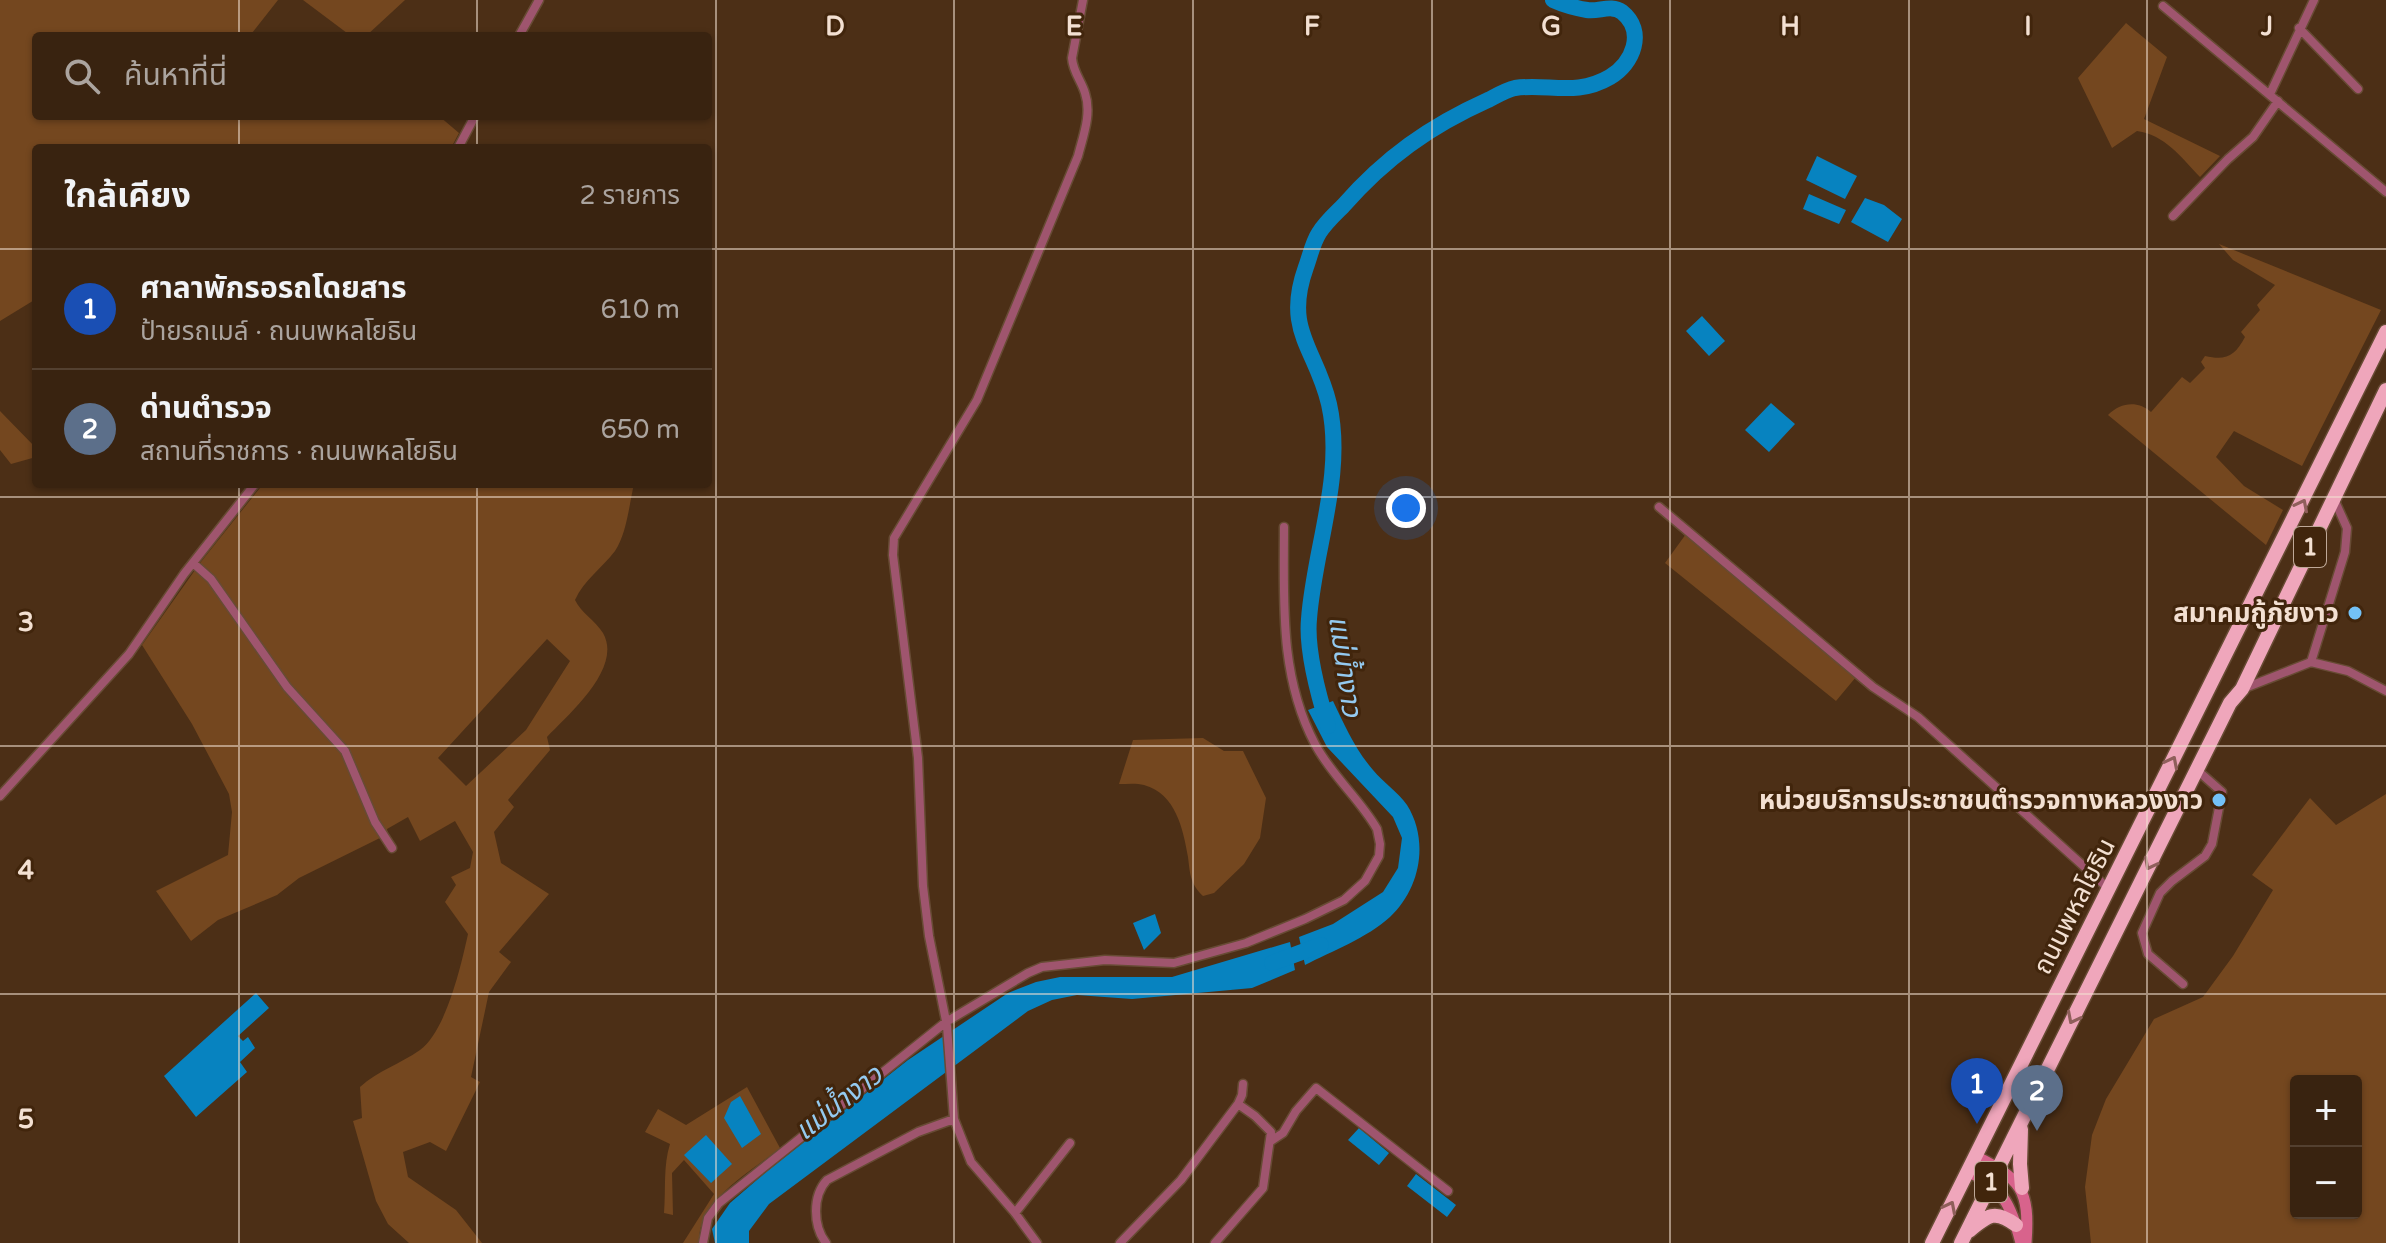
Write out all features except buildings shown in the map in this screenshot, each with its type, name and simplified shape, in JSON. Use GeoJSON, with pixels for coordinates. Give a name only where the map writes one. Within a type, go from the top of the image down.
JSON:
{"type":"FeatureCollection","features":[{"type":"Feature","properties":{"kind":"highway","name":"ถนนพหลโยธิน"},"geometry":{"type":"LineString","coordinates":[[1932,1243],[2386,332]]}},
{"type":"Feature","properties":{"kind":"highway","name":"ถนนพหลโยธิน"},"geometry":{"type":"LineString","coordinates":[[1963,1238],[2230,703],[2242,689],[2386,390]]}},
{"type":"Feature","properties":{"kind":"highway"},"geometry":{"type":"LineString","coordinates":[[2022,1120],[2022,1188]]}},
{"type":"Feature","properties":{"kind":"highway"},"geometry":{"type":"LineString","coordinates":[[1963,1238],[1984,1218],[1993,1215],[2003,1215],[2016,1225]]}},
{"type":"Feature","properties":{"kind":"street"},"geometry":{"type":"LineString","coordinates":[[521,32],[539,0]]}},
{"type":"Feature","properties":{"kind":"street"},"geometry":{"type":"LineString","coordinates":[[1037,1243],[971,1162],[954,1119],[947,1024],[929,936],[923,886],[918,758],[893,555],[894,538],[977,400],[1078,156],[1088,102],[1073,68],[1072,58],[1083,0]]}},
{"type":"Feature","properties":{"kind":"street"},"geometry":{"type":"LineString","coordinates":[[2270,94],[2314,0]]}},
{"type":"Feature","properties":{"kind":"street"},"geometry":{"type":"LineString","coordinates":[[2163,6],[2386,192]]}},
{"type":"Feature","properties":{"kind":"street"},"geometry":{"type":"LineString","coordinates":[[2299,28],[2358,89]]}},
{"type":"Feature","properties":{"kind":"street"},"geometry":{"type":"LineString","coordinates":[[2173,216],[2253,137],[2278,101]]}},
{"type":"Feature","properties":{"kind":"street"},"geometry":{"type":"LineString","coordinates":[[460,144],[473,120]]}},
{"type":"Feature","properties":{"kind":"street"},"geometry":{"type":"LineString","coordinates":[[0,796],[129,654],[193,563],[252,488]]}},
{"type":"Feature","properties":{"kind":"street"},"geometry":{"type":"LineString","coordinates":[[2311,662],[2345,552],[2347,528],[2333,498]]}},
{"type":"Feature","properties":{"kind":"street"},"geometry":{"type":"LineString","coordinates":[[1659,507],[1863,679],[1903,704],[1928,725],[2109,889]]}},
{"type":"Feature","properties":{"kind":"street"},"geometry":{"type":"LineString","coordinates":[[703,1243],[708,1218],[719,1203],[947,1024],[1028,973],[1042,967],[1105,960],[1165,964],[1246,943],[1344,900],[1355,892],[1375,867],[1380,844],[1377,829],[1318,749],[1293,688],[1284,626],[1284,527]]}},
{"type":"Feature","properties":{"kind":"street"},"geometry":{"type":"LineString","coordinates":[[193,563],[211,579],[287,687],[345,751],[375,822],[392,848]]}},
{"type":"Feature","properties":{"kind":"street"},"geometry":{"type":"LineString","coordinates":[[2242,689],[2311,662],[2348,671],[2386,691]]}},
{"type":"Feature","properties":{"kind":"street"},"geometry":{"type":"LineString","coordinates":[[2183,984],[2148,954],[2142,933],[2160,893],[2205,856],[2212,844],[2222,792],[2197,770]]}},
{"type":"Feature","properties":{"kind":"street"},"geometry":{"type":"LineString","coordinates":[[1120,1243],[1181,1180],[1238,1104],[1243,1084]]}},
{"type":"Feature","properties":{"kind":"street"},"geometry":{"type":"LineString","coordinates":[[1271,1141],[1283,1133],[1296,1111],[1316,1088],[1448,1191]]}},
{"type":"Feature","properties":{"kind":"street"},"geometry":{"type":"LineString","coordinates":[[1215,1243],[1263,1188],[1271,1141],[1271,1132],[1266,1126],[1238,1104]]}},
{"type":"Feature","properties":{"kind":"street"},"geometry":{"type":"LineString","coordinates":[[826,1243],[817,1222],[816,1207],[821,1186],[827,1180],[918,1132],[954,1119]]}},
{"type":"Feature","properties":{"kind":"street"},"geometry":{"type":"LineString","coordinates":[[1015,1213],[1070,1143]]}},
{"type":"Feature","properties":{"kind":"street"},"geometry":{"type":"LineString","coordinates":[[1975,1156],[2011,1176],[2022,1188],[2024,1243]]}},
{"type":"Feature","properties":{"kind":"street"},"geometry":{"type":"LineString","coordinates":[[1968,1171],[1991,1182],[2009,1206],[2024,1243]]}},
{"type":"Feature","properties":{"kind":"shaded area"},"geometry":{"type":"Polygon","coordinates":[[[0,0],[278,0],[253,32],[32,32],[32,120],[444,120],[459,133],[453,144],[32,144],[32,301],[0,321],[0,0]]]}},
{"type":"Feature","properties":{"kind":"shaded area"},"geometry":{"type":"Polygon","coordinates":[[[303,0],[405,0],[370,32],[346,32],[303,0]]]}},
{"type":"Feature","properties":{"kind":"shaded area"},"geometry":{"type":"Polygon","coordinates":[[[2126,23],[2167,57],[2144,119],[2220,156],[2200,177],[2172,148],[2147,133],[2137,131],[2112,148],[2078,78],[2126,23]]]}},
{"type":"Feature","properties":{"kind":"shaded area"},"geometry":{"type":"Polygon","coordinates":[[[2219,244],[2381,310],[2302,466],[2234,431],[2216,457],[2244,486],[2283,510],[2266,545],[2108,415],[2129,404],[2151,412],[2182,377],[2190,383],[2205,368],[2201,362],[2205,356],[2229,356],[2245,337],[2241,332],[2260,310],[2257,305],[2275,285],[2233,260],[2219,244]]]}},
{"type":"Feature","properties":{"kind":"shaded area"},"geometry":{"type":"Polygon","coordinates":[[[0,411],[32,444],[32,458],[11,464],[0,450],[0,411]]]}},
{"type":"Feature","properties":{"kind":"shaded area"},"geometry":{"type":"Polygon","coordinates":[[[260,488],[633,488],[619,544],[575,600],[603,633],[607,647],[606,661],[591,690],[547,737],[550,750],[508,800],[514,807],[494,832],[501,863],[549,894],[499,952],[511,962],[489,992],[471,1077],[480,1082],[446,1151],[430,1142],[403,1152],[408,1177],[456,1210],[482,1243],[409,1243],[388,1224],[376,1201],[353,1121],[362,1118],[360,1087],[420,1050],[429,1041],[445,1013],[468,934],[445,902],[456,885],[451,877],[470,868],[473,852],[455,821],[420,841],[408,817],[387,829],[388,834],[299,878],[277,895],[218,920],[191,941],[156,891],[228,855],[232,812],[229,794],[192,724],[142,645],[200,563],[260,488]],[[547,639],[438,758],[466,786],[526,730],[570,661],[547,639]]]}},
{"type":"Feature","properties":{"kind":"shaded area"},"geometry":{"type":"Polygon","coordinates":[[[1686,534],[1856,677],[1836,701],[1665,563],[1686,534]]]}},
{"type":"Feature","properties":{"kind":"shaded area"},"geometry":{"type":"Polygon","coordinates":[[[1203,738],[1224,751],[1243,751],[1266,798],[1260,838],[1244,864],[1214,893],[1203,896],[1191,878],[1184,835],[1171,804],[1164,796],[1144,785],[1119,784],[1133,740],[1203,738]]]}},
{"type":"Feature","properties":{"kind":"shaded area"},"geometry":{"type":"Polygon","coordinates":[[[2386,794],[2386,1243],[2091,1243],[2085,1187],[2092,1135],[2106,1099],[2154,1019],[2203,997],[2233,956],[2273,890],[2252,875],[2310,798],[2336,825],[2386,794]]]}},
{"type":"Feature","properties":{"kind":"shaded area"},"geometry":{"type":"Polygon","coordinates":[[[747,1087],[780,1148],[716,1200],[701,1228],[699,1243],[683,1243],[714,1194],[684,1160],[672,1173],[673,1215],[664,1213],[670,1144],[645,1132],[658,1109],[686,1125],[747,1087]]]}},
{"type":"Feature","properties":{"kind":"water"},"geometry":{"type":"Polygon","coordinates":[[[1817,156],[1857,176],[1845,199],[1806,180],[1817,156]]]}},
{"type":"Feature","properties":{"kind":"water"},"geometry":{"type":"Polygon","coordinates":[[[1809,194],[1846,210],[1839,224],[1803,209],[1809,194]]]}},
{"type":"Feature","properties":{"kind":"water"},"geometry":{"type":"Polygon","coordinates":[[[1865,198],[1884,205],[1902,219],[1888,242],[1851,222],[1865,198]]]}},
{"type":"Feature","properties":{"kind":"water"},"geometry":{"type":"Polygon","coordinates":[[[1702,316],[1725,341],[1709,356],[1686,331],[1702,316]]]}},
{"type":"Feature","properties":{"kind":"water"},"geometry":{"type":"Polygon","coordinates":[[[1771,403],[1795,424],[1769,452],[1745,430],[1771,403]]]}},
{"type":"Feature","properties":{"kind":"water"},"geometry":{"type":"Polygon","coordinates":[[[1333,701],[1367,762],[1407,805],[1418,833],[1418,863],[1409,892],[1390,917],[1360,938],[1305,965],[1299,937],[1333,924],[1383,892],[1398,868],[1402,838],[1393,817],[1327,747],[1308,710],[1333,701]]]}},
{"type":"Feature","properties":{"kind":"water"},"geometry":{"type":"Polygon","coordinates":[[[1155,914],[1161,933],[1144,950],[1133,923],[1155,914]]]}},
{"type":"Feature","properties":{"kind":"water"},"geometry":{"type":"Polygon","coordinates":[[[1290,942],[1295,970],[1252,988],[1132,999],[1077,995],[1052,1000],[1028,1011],[769,1204],[749,1231],[749,1243],[715,1243],[712,1229],[730,1203],[766,1172],[908,1060],[1008,993],[1060,977],[1172,977],[1290,942]]]}},
{"type":"Feature","properties":{"kind":"water"},"geometry":{"type":"Polygon","coordinates":[[[256,993],[269,1008],[238,1036],[243,1041],[248,1037],[255,1048],[240,1062],[247,1072],[196,1117],[164,1076],[256,993]]]}},
{"type":"Feature","properties":{"kind":"water"},"geometry":{"type":"Polygon","coordinates":[[[740,1096],[761,1134],[742,1148],[724,1118],[731,1102],[740,1096]]]}},
{"type":"Feature","properties":{"kind":"water"},"geometry":{"type":"Polygon","coordinates":[[[1359,1128],[1389,1153],[1379,1165],[1348,1140],[1359,1128]]]}},
{"type":"Feature","properties":{"kind":"water"},"geometry":{"type":"Polygon","coordinates":[[[706,1135],[732,1164],[711,1183],[684,1155],[706,1135]]]}},
{"type":"Feature","properties":{"kind":"water"},"geometry":{"type":"Polygon","coordinates":[[[1416,1174],[1456,1205],[1447,1217],[1407,1186],[1416,1174]]]}},
{"type":"Feature","properties":{"kind":"waterway","name":"แม่น้ำงาว"},"geometry":{"type":"LineString","coordinates":[[1328,726],[1309,645],[1309,619],[1331,485],[1333,431],[1329,404],[1300,324],[1298,308],[1306,267],[1315,241],[1327,222],[1375,173],[1428,132],[1512,89],[1585,86],[1610,77],[1625,64],[1634,47],[1635,37],[1629,20],[1622,12],[1614,9],[1587,10],[1553,0]]}},
{"type":"Feature","properties":{"kind":"waterway","name":"แม่น้ำงาว"},"geometry":{"type":"LineString","coordinates":[[1272,963],[1321,945]]}},
{"type":"Feature","properties":{"kind":"place","name":"สมาคมกู้ภัยงาว"},"geometry":{"type":"Point","coordinates":[2355,613]}},
{"type":"Feature","properties":{"kind":"place","name":"หน่วยบริการประชาชนตำรวจทางหลวงงาว"},"geometry":{"type":"Point","coordinates":[2219,800]}},
{"type":"Feature","properties":{"kind":"place","name":"ศาลาพักรอรถโดยสาร"},"geometry":{"type":"Point","coordinates":[1977,1124]}},
{"type":"Feature","properties":{"kind":"place","name":"ด่านตำรวจ"},"geometry":{"type":"Point","coordinates":[2037,1131]}}]}
